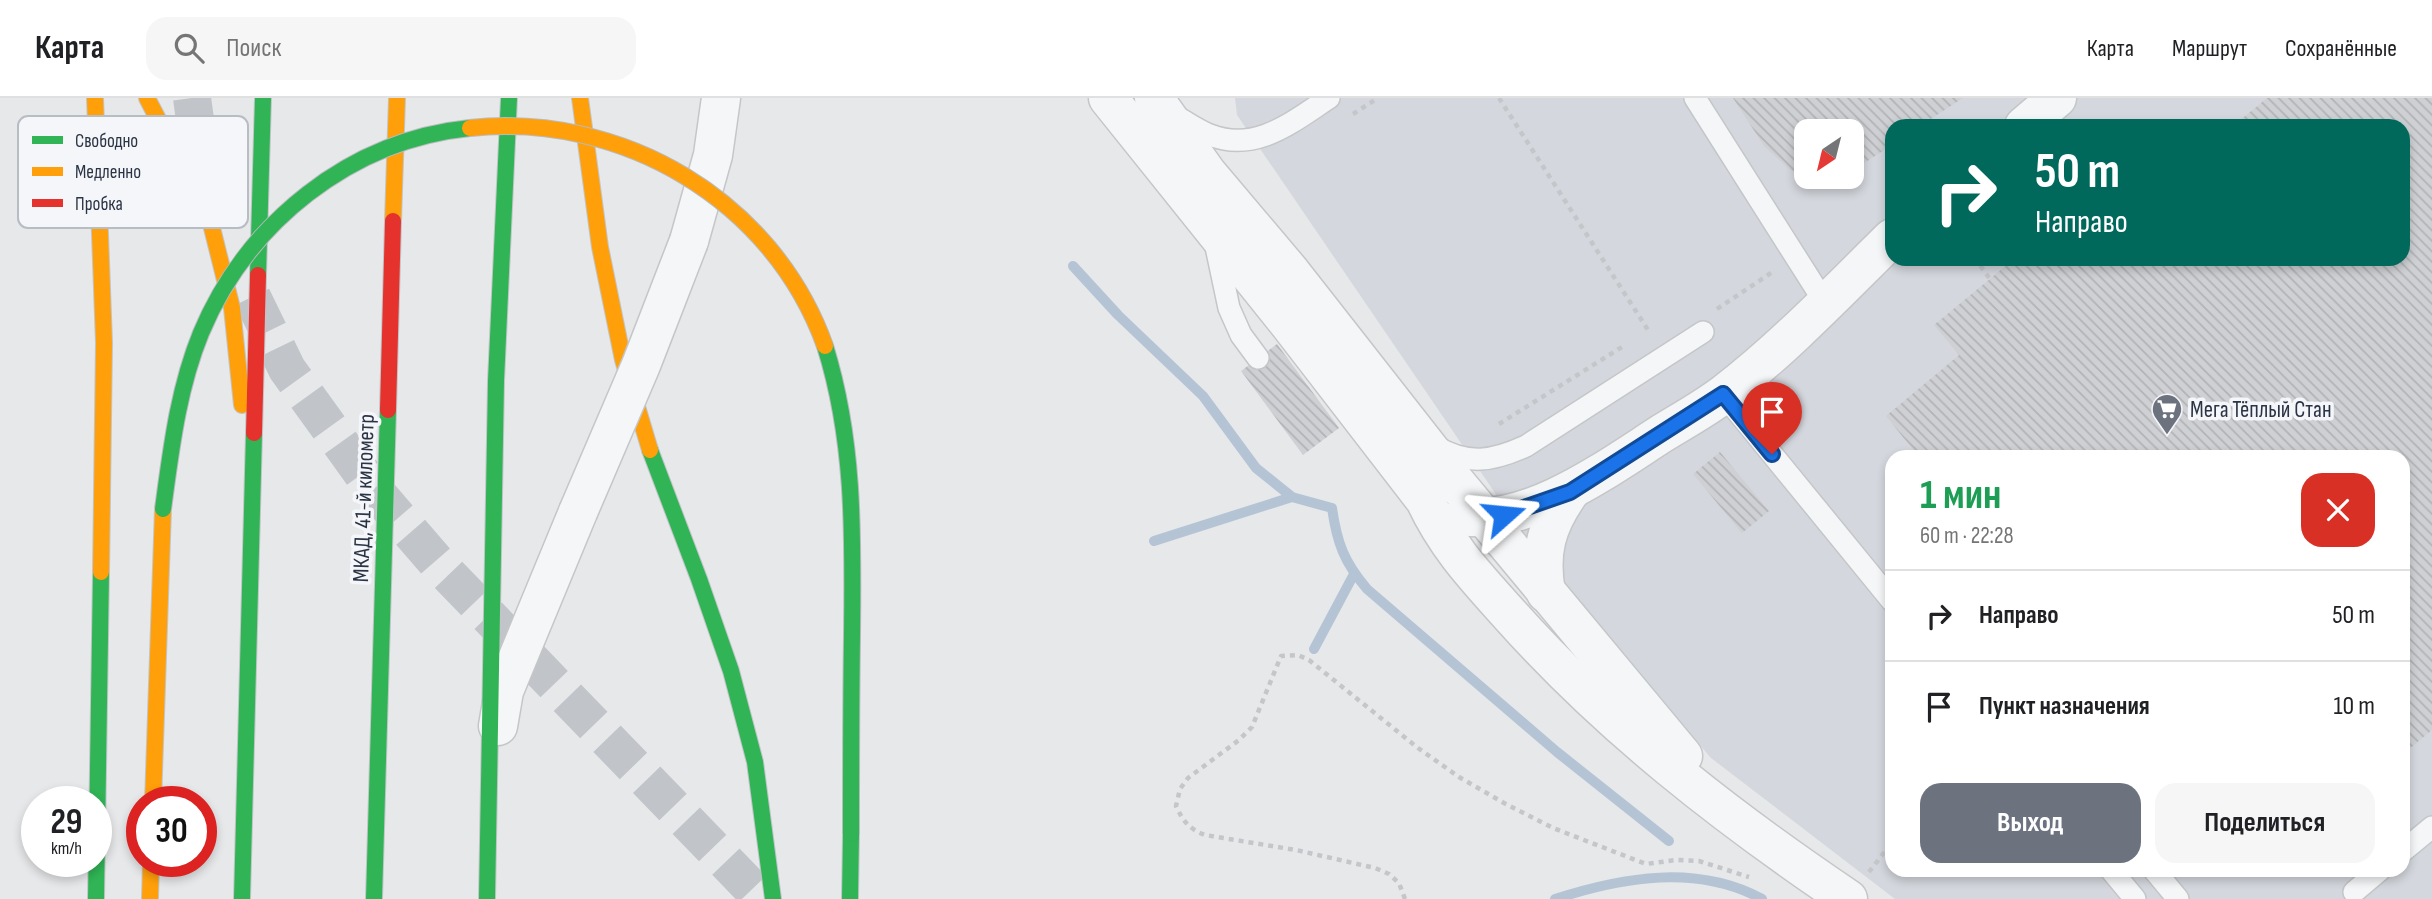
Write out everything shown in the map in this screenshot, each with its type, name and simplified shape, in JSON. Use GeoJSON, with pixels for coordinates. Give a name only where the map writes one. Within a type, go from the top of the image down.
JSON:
{"type":"FeatureCollection","features":[{"type":"Feature","properties":{"kind":"main road"},"geometry":{"type":"LineString","coordinates":[[95,98],[96,116]]}},
{"type":"Feature","properties":{"kind":"main road"},"geometry":{"type":"LineString","coordinates":[[147,98],[156,116]]}},
{"type":"Feature","properties":{"kind":"main road"},"geometry":{"type":"LineString","coordinates":[[242,899],[263,98]]}},
{"type":"Feature","properties":{"kind":"main road","name":"МКАД, 41-й километр"},"geometry":{"type":"LineString","coordinates":[[374,899],[397,98]]}},
{"type":"Feature","properties":{"kind":"main road"},"geometry":{"type":"LineString","coordinates":[[487,899],[496,381],[509,98]]}},
{"type":"Feature","properties":{"kind":"main road"},"geometry":{"type":"LineString","coordinates":[[580,98],[600,247],[623,360],[656,471],[731,671],[755,762],[773,899]]}},
{"type":"Feature","properties":{"kind":"main road"},"geometry":{"type":"LineString","coordinates":[[154,786],[163,509],[181,393],[197,337],[223,285],[258,237],[301,197],[351,165],[405,142],[462,128],[521,125],[590,135],[635,149],[688,175],[735,210],[776,253],[808,302],[831,356],[845,414],[852,508],[850,899]]}},
{"type":"Feature","properties":{"kind":"main road"},"geometry":{"type":"LineString","coordinates":[[96,899],[104,343],[100,228]]}},
{"type":"Feature","properties":{"kind":"main road"},"geometry":{"type":"LineString","coordinates":[[212,228],[232,308],[253,499]]}},
{"type":"Feature","properties":{"kind":"main road"},"geometry":{"type":"LineString","coordinates":[[150,899],[151,877]]}},
{"type":"Feature","properties":{"kind":"street"},"geometry":{"type":"LineString","coordinates":[[490,769],[504,691],[641,365],[689,241],[713,155],[721,98]]}},
{"type":"Feature","properties":{"kind":"street"},"geometry":{"type":"LineString","coordinates":[[1108,98],[1212,226],[1425,500],[1458,557],[1536,644],[1651,754],[1765,843],[1848,899]]}},
{"type":"Feature","properties":{"kind":"street"},"geometry":{"type":"LineString","coordinates":[[2032,119],[2057,98]]}},
{"type":"Feature","properties":{"kind":"street"},"geometry":{"type":"LineString","coordinates":[[1156,102],[1207,173],[1289,270],[1484,518],[1735,819]]}},
{"type":"Feature","properties":{"kind":"street"},"geometry":{"type":"LineString","coordinates":[[1425,500],[1464,516],[1484,518],[1504,515],[1570,492],[1723,394],[1825,303],[1885,245]]}},
{"type":"Feature","properties":{"kind":"street"},"geometry":{"type":"LineString","coordinates":[[1546,593],[1542,570],[1544,549],[1557,510],[1570,492]]}},
{"type":"Feature","properties":{"kind":"lane"},"geometry":{"type":"LineString","coordinates":[[1156,102],[1208,135],[1245,141],[1274,133],[1329,98]]}},
{"type":"Feature","properties":{"kind":"lane"},"geometry":{"type":"LineString","coordinates":[[1695,98],[1825,303]]}},
{"type":"Feature","properties":{"kind":"lane"},"geometry":{"type":"LineString","coordinates":[[1212,226],[1229,308],[1241,335],[1258,358]]}},
{"type":"Feature","properties":{"kind":"lane"},"geometry":{"type":"LineString","coordinates":[[1418,435],[1459,457],[1477,460],[1507,455],[1526,446],[1703,332]]}},
{"type":"Feature","properties":{"kind":"lane"},"geometry":{"type":"LineString","coordinates":[[1723,394],[1885,592]]}},
{"type":"Feature","properties":{"kind":"lane"},"geometry":{"type":"LineString","coordinates":[[2410,845],[2432,827]]}},
{"type":"Feature","properties":{"kind":"lane"},"geometry":{"type":"LineString","coordinates":[[2117,877],[2135,899]]}},
{"type":"Feature","properties":{"kind":"lane"},"geometry":{"type":"LineString","coordinates":[[2160,877],[2178,899]]}},
{"type":"Feature","properties":{"kind":"lane"},"geometry":{"type":"LineString","coordinates":[[2354,892],[2372,877]]}},
{"type":"Feature","properties":{"kind":"path"},"geometry":{"type":"LineString","coordinates":[[1500,98],[1648,330]]}},
{"type":"Feature","properties":{"kind":"path"},"geometry":{"type":"LineString","coordinates":[[1980,266],[1990,279]]}},
{"type":"Feature","properties":{"kind":"path"},"geometry":{"type":"LineString","coordinates":[[1405,899],[1399,883],[1375,867],[1205,835],[1192,830],[1182,818],[1176,806],[1180,789],[1188,778],[1252,727],[1280,656],[1297,655],[1309,660],[1418,748],[1459,777],[1553,828],[1646,864],[1675,860],[1699,861],[1753,878]]}},
{"type":"Feature","properties":{"kind":"shaded area"},"geometry":{"type":"Polygon","coordinates":[[[1235,98],[2432,98],[2432,899],[1895,899],[1711,758],[1547,569],[1237,115],[1235,98]]]}},
{"type":"Feature","properties":{"kind":"building"},"geometry":{"type":"Polygon","coordinates":[[[1733,98],[1963,98],[1931,119],[1885,119],[1885,150],[1864,163],[1864,119],[1794,119],[1794,172],[1764,146],[1733,98]]]}},
{"type":"Feature","properties":{"kind":"building","name":"Мега Тёплый Cтан"},"geometry":{"type":"Polygon","coordinates":[[[2267,98],[2432,98],[2432,730],[2410,748],[2410,450],[1913,450],[1886,416],[1959,355],[1934,325],[2006,266],[2410,266],[2410,119],[2242,119],[2267,98]]]}},
{"type":"Feature","properties":{"kind":"building"},"geometry":{"type":"Polygon","coordinates":[[[1277,344],[1339,428],[1303,455],[1241,371],[1277,344]]]}},
{"type":"Feature","properties":{"kind":"building"},"geometry":{"type":"Polygon","coordinates":[[[1720,452],[1769,511],[1742,533],[1693,474],[1720,452]]]}},
{"type":"Feature","properties":{"kind":"waterway"},"geometry":{"type":"LineString","coordinates":[[1073,266],[1118,315],[1203,396],[1256,468],[1292,497],[1332,508],[1343,552],[1367,589],[1557,752],[1669,841]]}},
{"type":"Feature","properties":{"kind":"waterway"},"geometry":{"type":"LineString","coordinates":[[1154,541],[1292,497]]}},
{"type":"Feature","properties":{"kind":"waterway"},"geometry":{"type":"LineString","coordinates":[[1314,649],[1354,574]]}},
{"type":"Feature","properties":{"kind":"waterway"},"geometry":{"type":"LineString","coordinates":[[1555,899],[1607,885],[1660,878],[1712,881],[1762,899]]}},
{"type":"Feature","properties":{"kind":"tunnel"},"geometry":{"type":"LineString","coordinates":[[192,98],[194,116]]}},
{"type":"Feature","properties":{"kind":"tunnel"},"geometry":{"type":"LineString","coordinates":[[252,297],[287,369],[375,491],[439,565],[762,899]]}},
{"type":"Feature","properties":{"kind":"traffic: fast"},"geometry":{"type":"LineString","coordinates":[[258,275],[263,98]]}},
{"type":"Feature","properties":{"kind":"traffic: fast"},"geometry":{"type":"LineString","coordinates":[[487,899],[496,381],[509,98]]}},
{"type":"Feature","properties":{"kind":"traffic: fast"},"geometry":{"type":"LineString","coordinates":[[163,509],[176,420],[193,354],[221,293],[246,256],[275,223],[308,194],[344,169],[384,150],[426,136],[470,128]]}},
{"type":"Feature","properties":{"kind":"traffic: fast"},"geometry":{"type":"LineString","coordinates":[[825,346],[842,418],[852,526],[851,834]]}},
{"type":"Feature","properties":{"kind":"traffic: fast"},"geometry":{"type":"LineString","coordinates":[[374,899],[388,410]]}},
{"type":"Feature","properties":{"kind":"traffic: fast"},"geometry":{"type":"LineString","coordinates":[[242,899],[254,433]]}},
{"type":"Feature","properties":{"kind":"traffic: fast"},"geometry":{"type":"LineString","coordinates":[[650,450],[731,671],[755,762],[773,899]]}},
{"type":"Feature","properties":{"kind":"traffic: fast"},"geometry":{"type":"LineString","coordinates":[[96,899],[101,572]]}},
{"type":"Feature","properties":{"kind":"traffic: fast"},"geometry":{"type":"LineString","coordinates":[[850,899],[851,834]]}},
{"type":"Feature","properties":{"kind":"traffic: slow"},"geometry":{"type":"LineString","coordinates":[[95,98],[96,116]]}},
{"type":"Feature","properties":{"kind":"traffic: slow"},"geometry":{"type":"LineString","coordinates":[[147,98],[156,116]]}},
{"type":"Feature","properties":{"kind":"traffic: slow"},"geometry":{"type":"LineString","coordinates":[[393,221],[397,98]]}},
{"type":"Feature","properties":{"kind":"traffic: slow"},"geometry":{"type":"LineString","coordinates":[[580,98],[600,247],[623,360],[650,450]]}},
{"type":"Feature","properties":{"kind":"traffic: slow"},"geometry":{"type":"LineString","coordinates":[[470,128],[527,127],[582,135],[635,151],[685,176],[730,209],[769,248],[801,294],[825,346]]}},
{"type":"Feature","properties":{"kind":"traffic: slow"},"geometry":{"type":"LineString","coordinates":[[100,228],[104,343],[101,572]]}},
{"type":"Feature","properties":{"kind":"traffic: slow"},"geometry":{"type":"LineString","coordinates":[[212,228],[232,308],[242,405]]}},
{"type":"Feature","properties":{"kind":"traffic: slow"},"geometry":{"type":"LineString","coordinates":[[154,786],[163,509]]}},
{"type":"Feature","properties":{"kind":"traffic: slow"},"geometry":{"type":"LineString","coordinates":[[150,899],[151,877]]}},
{"type":"Feature","properties":{"kind":"traffic: jam"},"geometry":{"type":"LineString","coordinates":[[388,410],[393,221]]}},
{"type":"Feature","properties":{"kind":"traffic: jam"},"geometry":{"type":"LineString","coordinates":[[254,433],[258,275]]}},
{"type":"Feature","properties":{"kind":"place","name":"Мега Тёплый Cтан"},"geometry":{"type":"Point","coordinates":[2167,436]}},
{"type":"Feature","properties":{"kind":"route"},"geometry":{"type":"LineString","coordinates":[[1504,515],[1570,492],[1723,394],[1772,454]]}}]}
